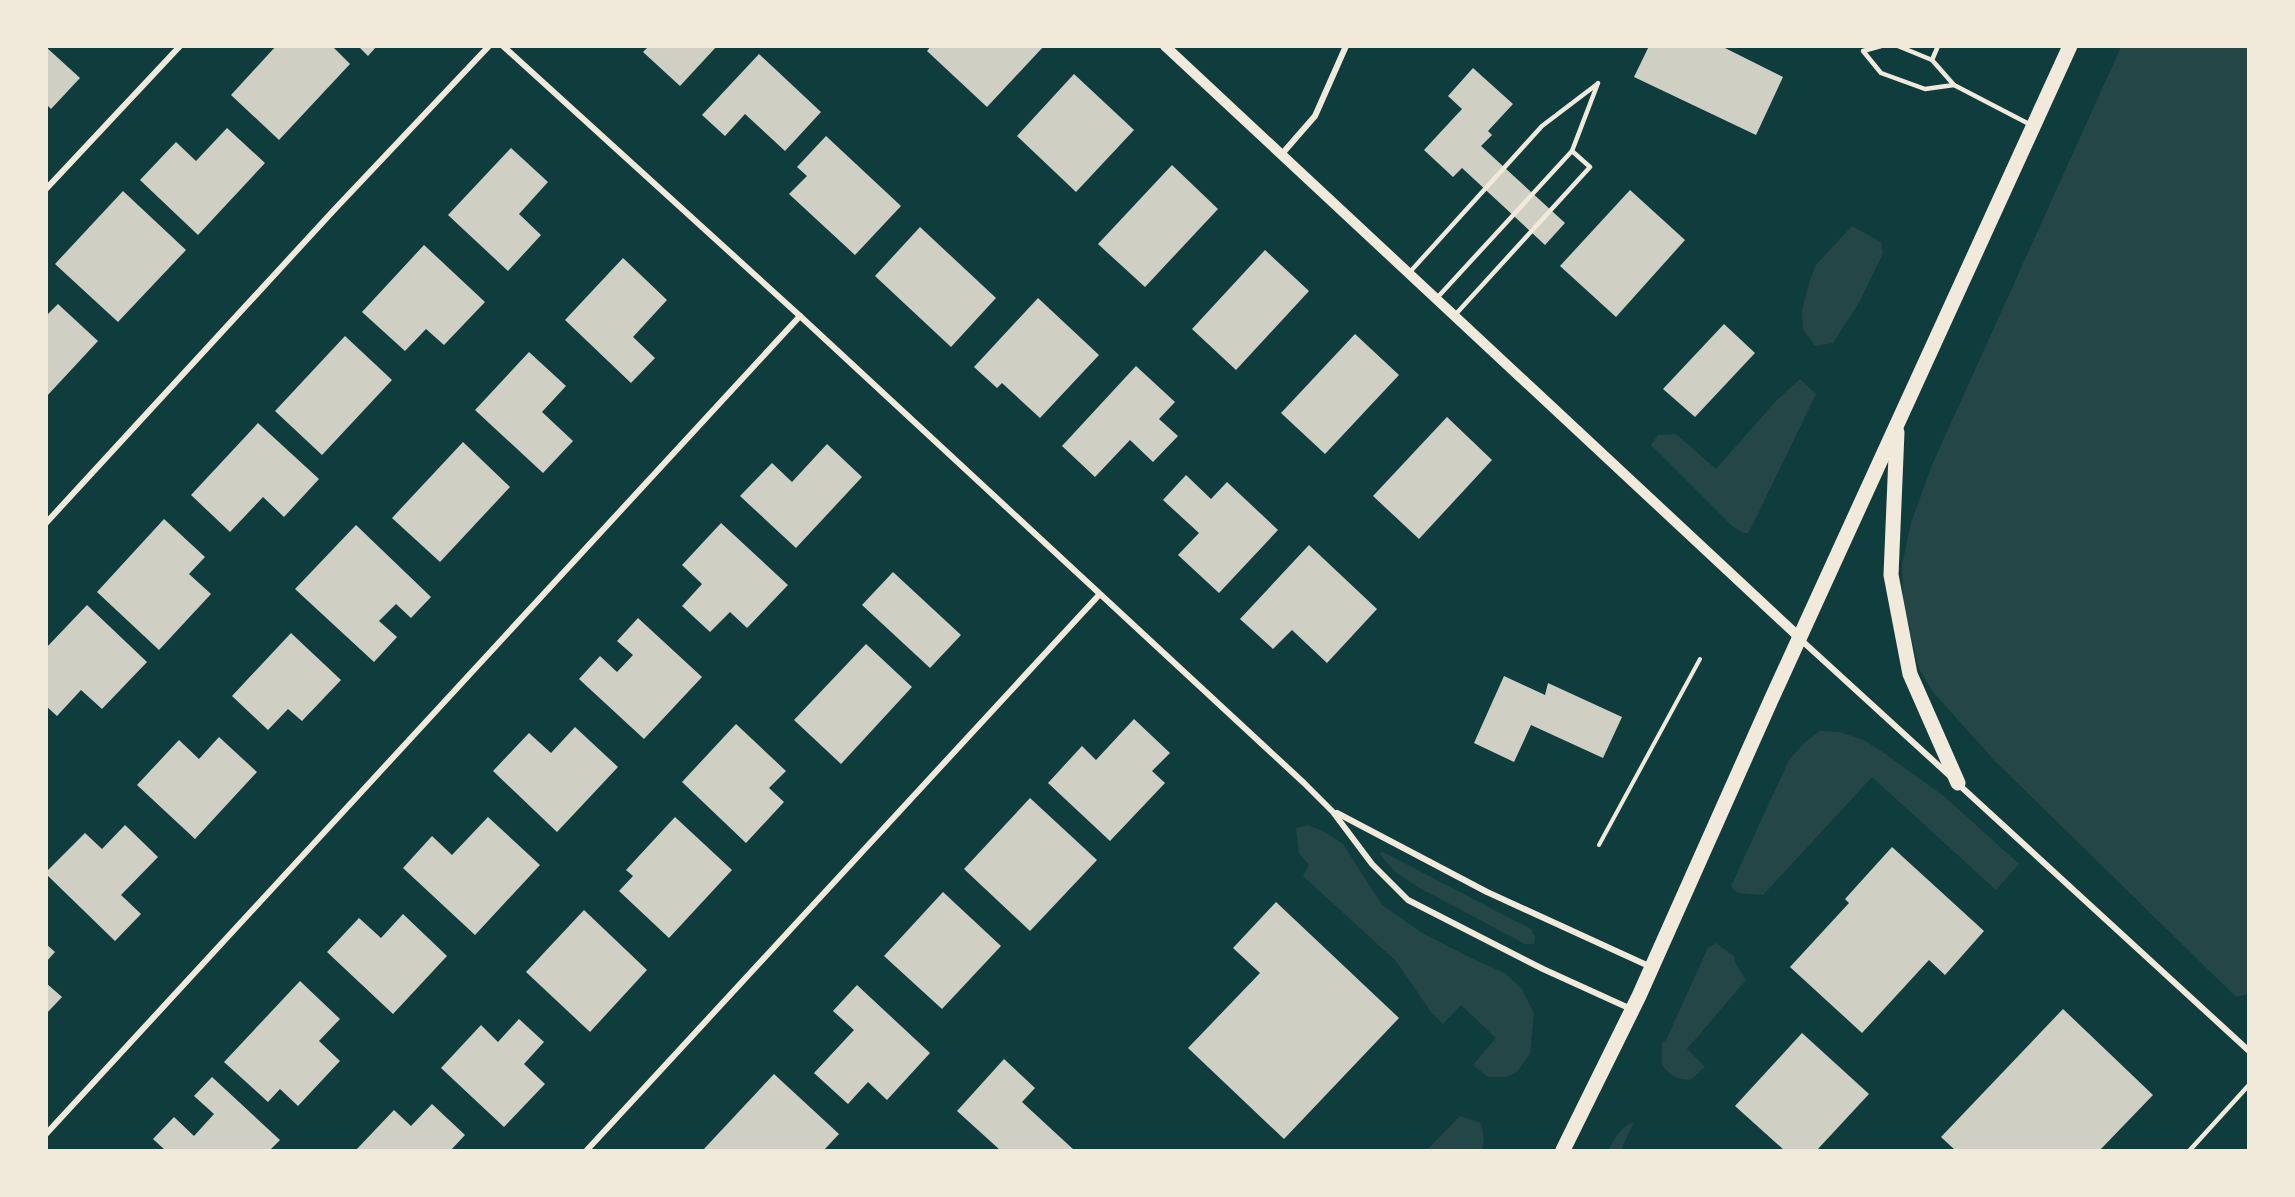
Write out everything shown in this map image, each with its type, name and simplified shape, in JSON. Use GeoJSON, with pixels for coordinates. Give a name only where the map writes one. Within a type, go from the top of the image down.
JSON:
{"type":"FeatureCollection","features":[{"type":"Feature","properties":{"kind":"main road"},"geometry":{"type":"LineString","coordinates":[[1563,1150],[1633,1010],[2070,46]]}},
{"type":"Feature","properties":{"kind":"main road"},"geometry":{"type":"LineString","coordinates":[[1898,424],[1891,575],[1910,674],[1958,783]]}},
{"type":"Feature","properties":{"kind":"street"},"geometry":{"type":"LineString","coordinates":[[46,189],[180,46]]}},
{"type":"Feature","properties":{"kind":"street"},"geometry":{"type":"LineString","coordinates":[[46,523],[489,46]]}},
{"type":"Feature","properties":{"kind":"street"},"geometry":{"type":"LineString","coordinates":[[503,46],[800,316],[1334,812],[1372,864],[1408,900],[1543,969],[1633,1010]]}},
{"type":"Feature","properties":{"kind":"street"},"geometry":{"type":"LineString","coordinates":[[1165,46],[1800,638],[2248,1050]]}},
{"type":"Feature","properties":{"kind":"street"},"geometry":{"type":"LineString","coordinates":[[1281,155],[1315,116],[1346,46]]}},
{"type":"Feature","properties":{"kind":"street"},"geometry":{"type":"LineString","coordinates":[[46,1134],[800,316]]}},
{"type":"Feature","properties":{"kind":"street"},"geometry":{"type":"LineString","coordinates":[[587,1150],[1099,594]]}},
{"type":"Feature","properties":{"kind":"street"},"geometry":{"type":"LineString","coordinates":[[1334,812],[1487,891],[1652,967]]}},
{"type":"Feature","properties":{"kind":"lane"},"geometry":{"type":"LineString","coordinates":[[1881,46],[1863,51],[1881,73],[1925,89],[1954,85]]}},
{"type":"Feature","properties":{"kind":"lane"},"geometry":{"type":"LineString","coordinates":[[1898,46],[1932,60],[1954,85],[2033,126]]}},
{"type":"Feature","properties":{"kind":"lane"},"geometry":{"type":"LineString","coordinates":[[1932,60],[1938,46]]}},
{"type":"Feature","properties":{"kind":"lane"},"geometry":{"type":"LineString","coordinates":[[1409,273],[1542,126],[1598,83],[1572,151],[1436,299]]}},
{"type":"Feature","properties":{"kind":"lane"},"geometry":{"type":"LineString","coordinates":[[1454,316],[1590,167],[1572,151]]}},
{"type":"Feature","properties":{"kind":"lane"},"geometry":{"type":"LineString","coordinates":[[2190,1150],[2248,1086]]}},
{"type":"Feature","properties":{"kind":"path"},"geometry":{"type":"LineString","coordinates":[[1599,845],[1700,659]]}},
{"type":"Feature","properties":{"kind":"shaded area"},"geometry":{"type":"Polygon","coordinates":[[[2121,47],[2248,47],[2248,994],[2236,997],[1994,760],[1933,692],[1919,669],[1903,603],[1902,565],[1911,523],[1932,465],[2121,47]]]}},
{"type":"Feature","properties":{"kind":"shaded area"},"geometry":{"type":"Polygon","coordinates":[[[1852,226],[1881,242],[1883,253],[1860,301],[1833,343],[1815,346],[1803,329],[1802,309],[1810,280],[1816,265],[1852,226]]]}},
{"type":"Feature","properties":{"kind":"shaded area"},"geometry":{"type":"Polygon","coordinates":[[[1800,379],[1816,394],[1753,524],[1748,533],[1743,533],[1731,525],[1651,445],[1658,435],[1676,434],[1716,469],[1775,402],[1800,379]]]}},
{"type":"Feature","properties":{"kind":"shaded area"},"geometry":{"type":"Polygon","coordinates":[[[1820,731],[1839,732],[1864,740],[1887,755],[1945,797],[2019,864],[1996,890],[1872,777],[1763,895],[1737,893],[1731,886],[1789,760],[1804,743],[1820,731]]]}},
{"type":"Feature","properties":{"kind":"shaded area"},"geometry":{"type":"Polygon","coordinates":[[[1308,825],[1325,832],[1343,844],[1382,905],[1422,933],[1505,973],[1522,989],[1534,1014],[1530,1054],[1517,1072],[1506,1077],[1488,1077],[1473,1065],[1496,1038],[1461,1005],[1443,1024],[1431,1012],[1396,961],[1303,876],[1309,865],[1299,853],[1296,828],[1308,825]]]}},
{"type":"Feature","properties":{"kind":"shaded area"},"geometry":{"type":"Polygon","coordinates":[[[1383,852],[1531,929],[1535,937],[1534,944],[1525,944],[1416,886],[1394,871],[1379,853],[1383,852]]]}},
{"type":"Feature","properties":{"kind":"shaded area"},"geometry":{"type":"Polygon","coordinates":[[[1716,943],[1734,956],[1746,980],[1687,1049],[1705,1067],[1690,1080],[1677,1078],[1662,1065],[1662,1043],[1666,1040],[1708,948],[1716,943]]]}},
{"type":"Feature","properties":{"kind":"shaded area"},"geometry":{"type":"Polygon","coordinates":[[[1460,1116],[1481,1123],[1484,1140],[1482,1150],[1427,1150],[1460,1116]]]}},
{"type":"Feature","properties":{"kind":"shaded area"},"geometry":{"type":"Polygon","coordinates":[[[1634,1122],[1621,1150],[1609,1150],[1618,1133],[1634,1122]]]}},
{"type":"Feature","properties":{"kind":"building"},"geometry":{"type":"Polygon","coordinates":[[[276,46],[332,46],[350,64],[279,140],[231,95],[276,46]]]}},
{"type":"Feature","properties":{"kind":"building"},"geometry":{"type":"Polygon","coordinates":[[[358,46],[377,46],[368,56],[358,46]]]}},
{"type":"Feature","properties":{"kind":"building"},"geometry":{"type":"Polygon","coordinates":[[[649,46],[717,46],[680,86],[643,52],[649,46]]]}},
{"type":"Feature","properties":{"kind":"building"},"geometry":{"type":"Polygon","coordinates":[[[931,46],[1044,46],[987,107],[927,51],[931,46]]]}},
{"type":"Feature","properties":{"kind":"building"},"geometry":{"type":"Polygon","coordinates":[[[1649,46],[1721,46],[1783,77],[1756,135],[1634,77],[1649,46]]]}},
{"type":"Feature","properties":{"kind":"building"},"geometry":{"type":"Polygon","coordinates":[[[46,47],[80,78],[51,109],[46,104],[46,47]]]}},
{"type":"Feature","properties":{"kind":"building"},"geometry":{"type":"Polygon","coordinates":[[[759,54],[821,112],[785,151],[745,114],[725,136],[702,115],[759,54]]]}},
{"type":"Feature","properties":{"kind":"building"},"geometry":{"type":"Polygon","coordinates":[[[1473,68],[1513,104],[1488,131],[1492,135],[1481,146],[1565,223],[1545,245],[1462,168],[1453,177],[1424,150],[1462,109],[1448,96],[1473,68]]]}},
{"type":"Feature","properties":{"kind":"building"},"geometry":{"type":"Polygon","coordinates":[[[1074,74],[1134,130],[1076,192],[1017,136],[1074,74]]]}},
{"type":"Feature","properties":{"kind":"building"},"geometry":{"type":"Polygon","coordinates":[[[227,128],[265,163],[198,235],[140,180],[176,142],[196,161],[227,128]]]}},
{"type":"Feature","properties":{"kind":"building"},"geometry":{"type":"Polygon","coordinates":[[[826,136],[901,206],[855,255],[789,194],[807,176],[797,167],[826,136]]]}},
{"type":"Feature","properties":{"kind":"building"},"geometry":{"type":"Polygon","coordinates":[[[511,148],[548,182],[519,214],[541,235],[508,271],[448,215],[511,148]]]}},
{"type":"Feature","properties":{"kind":"building"},"geometry":{"type":"Polygon","coordinates":[[[1172,165],[1218,209],[1145,287],[1098,244],[1172,165]]]}},
{"type":"Feature","properties":{"kind":"building"},"geometry":{"type":"Polygon","coordinates":[[[1630,190],[1685,240],[1616,317],[1560,266],[1630,190]]]}},
{"type":"Feature","properties":{"kind":"building"},"geometry":{"type":"Polygon","coordinates":[[[123,191],[186,250],[118,322],[55,264],[123,191]]]}},
{"type":"Feature","properties":{"kind":"building"},"geometry":{"type":"Polygon","coordinates":[[[920,227],[996,298],[951,347],[875,276],[920,227]]]}},
{"type":"Feature","properties":{"kind":"building"},"geometry":{"type":"Polygon","coordinates":[[[424,245],[485,302],[444,345],[426,329],[405,351],[362,312],[424,245]]]}},
{"type":"Feature","properties":{"kind":"building"},"geometry":{"type":"Polygon","coordinates":[[[1265,250],[1309,291],[1236,370],[1192,329],[1265,250]]]}},
{"type":"Feature","properties":{"kind":"building"},"geometry":{"type":"Polygon","coordinates":[[[623,258],[667,300],[633,337],[655,358],[631,383],[565,320],[623,258]]]}},
{"type":"Feature","properties":{"kind":"building"},"geometry":{"type":"Polygon","coordinates":[[[1038,298],[1099,355],[1040,418],[1002,383],[997,388],[974,367],[1038,298]]]}},
{"type":"Feature","properties":{"kind":"building"},"geometry":{"type":"Polygon","coordinates":[[[58,304],[98,341],[46,397],[46,316],[58,304]]]}},
{"type":"Feature","properties":{"kind":"building"},"geometry":{"type":"Polygon","coordinates":[[[1724,324],[1755,353],[1695,417],[1663,389],[1724,324]]]}},
{"type":"Feature","properties":{"kind":"building"},"geometry":{"type":"Polygon","coordinates":[[[1355,334],[1399,375],[1325,454],[1281,413],[1355,334]]]}},
{"type":"Feature","properties":{"kind":"building"},"geometry":{"type":"Polygon","coordinates":[[[345,336],[392,380],[322,455],[275,411],[345,336]]]}},
{"type":"Feature","properties":{"kind":"building"},"geometry":{"type":"Polygon","coordinates":[[[529,352],[566,386],[542,412],[573,441],[543,473],[475,410],[529,352]]]}},
{"type":"Feature","properties":{"kind":"building"},"geometry":{"type":"Polygon","coordinates":[[[1136,366],[1175,402],[1159,419],[1178,436],[1153,462],[1130,440],[1095,477],[1062,446],[1136,366]]]}},
{"type":"Feature","properties":{"kind":"building"},"geometry":{"type":"Polygon","coordinates":[[[1447,417],[1492,460],[1419,539],[1373,496],[1447,417]]]}},
{"type":"Feature","properties":{"kind":"building"},"geometry":{"type":"Polygon","coordinates":[[[258,423],[319,479],[284,517],[263,497],[230,532],[191,495],[258,423]]]}},
{"type":"Feature","properties":{"kind":"building"},"geometry":{"type":"Polygon","coordinates":[[[463,442],[510,487],[440,562],[392,518],[463,442]]]}},
{"type":"Feature","properties":{"kind":"building"},"geometry":{"type":"Polygon","coordinates":[[[827,444],[862,477],[796,548],[740,496],[772,463],[792,482],[827,444]]]}},
{"type":"Feature","properties":{"kind":"building"},"geometry":{"type":"Polygon","coordinates":[[[1186,475],[1211,499],[1227,482],[1278,530],[1219,593],[1178,555],[1199,533],[1163,500],[1186,475]]]}},
{"type":"Feature","properties":{"kind":"building"},"geometry":{"type":"Polygon","coordinates":[[[164,519],[205,557],[189,574],[211,594],[159,650],[97,592],[164,519]]]}},
{"type":"Feature","properties":{"kind":"building"},"geometry":{"type":"Polygon","coordinates":[[[721,523],[788,585],[747,628],[730,612],[710,632],[682,606],[702,584],[682,565],[721,523]]]}},
{"type":"Feature","properties":{"kind":"building"},"geometry":{"type":"Polygon","coordinates":[[[356,525],[431,597],[411,618],[396,604],[379,621],[397,637],[374,662],[295,589],[356,525]]]}},
{"type":"Feature","properties":{"kind":"building"},"geometry":{"type":"Polygon","coordinates":[[[1309,545],[1377,609],[1327,663],[1292,630],[1273,649],[1240,619],[1309,545]]]}},
{"type":"Feature","properties":{"kind":"building"},"geometry":{"type":"Polygon","coordinates":[[[893,572],[961,635],[930,668],[862,605],[893,572]]]}},
{"type":"Feature","properties":{"kind":"building"},"geometry":{"type":"Polygon","coordinates":[[[87,605],[147,662],[102,709],[81,690],[57,716],[46,706],[46,648],[87,605]]]}},
{"type":"Feature","properties":{"kind":"building"},"geometry":{"type":"Polygon","coordinates":[[[638,618],[702,677],[644,739],[579,679],[600,656],[617,672],[633,655],[617,641],[638,618]]]}},
{"type":"Feature","properties":{"kind":"building"},"geometry":{"type":"Polygon","coordinates":[[[291,633],[341,680],[302,721],[288,709],[268,730],[232,696],[291,633]]]}},
{"type":"Feature","properties":{"kind":"building"},"geometry":{"type":"Polygon","coordinates":[[[866,644],[912,687],[841,764],[794,720],[866,644]]]}},
{"type":"Feature","properties":{"kind":"building"},"geometry":{"type":"Polygon","coordinates":[[[1504,676],[1545,695],[1548,683],[1622,717],[1603,758],[1531,725],[1514,762],[1474,743],[1504,676]]]}},
{"type":"Feature","properties":{"kind":"building"},"geometry":{"type":"Polygon","coordinates":[[[1134,719],[1170,753],[1152,771],[1165,783],[1110,841],[1048,783],[1082,746],[1096,760],[1134,719]]]}},
{"type":"Feature","properties":{"kind":"building"},"geometry":{"type":"Polygon","coordinates":[[[736,724],[786,771],[769,788],[784,802],[746,843],[682,782],[736,724]]]}},
{"type":"Feature","properties":{"kind":"building"},"geometry":{"type":"Polygon","coordinates":[[[575,727],[618,767],[557,832],[493,771],[529,733],[551,753],[575,727]]]}},
{"type":"Feature","properties":{"kind":"building"},"geometry":{"type":"Polygon","coordinates":[[[219,737],[257,772],[195,839],[137,785],[179,740],[199,759],[219,737]]]}},
{"type":"Feature","properties":{"kind":"building"},"geometry":{"type":"Polygon","coordinates":[[[1030,798],[1097,860],[1030,931],[964,869],[1030,798]]]}},
{"type":"Feature","properties":{"kind":"building"},"geometry":{"type":"Polygon","coordinates":[[[488,817],[540,865],[475,935],[403,868],[432,836],[452,855],[488,817]]]}},
{"type":"Feature","properties":{"kind":"building"},"geometry":{"type":"Polygon","coordinates":[[[675,817],[732,870],[669,938],[619,891],[633,876],[626,870],[675,817]]]}},
{"type":"Feature","properties":{"kind":"building"},"geometry":{"type":"Polygon","coordinates":[[[125,825],[158,857],[121,895],[141,914],[115,941],[46,872],[85,833],[102,849],[125,825]]]}},
{"type":"Feature","properties":{"kind":"building"},"geometry":{"type":"Polygon","coordinates":[[[1892,847],[1984,931],[1945,975],[1929,960],[1862,1033],[1790,967],[1849,903],[1845,899],[1892,847]]]}},
{"type":"Feature","properties":{"kind":"building"},"geometry":{"type":"Polygon","coordinates":[[[943,892],[1001,946],[942,1009],[884,956],[943,892]]]}},
{"type":"Feature","properties":{"kind":"building"},"geometry":{"type":"Polygon","coordinates":[[[1276,902],[1399,1018],[1284,1139],[1188,1048],[1260,973],[1233,948],[1276,902]]]}},
{"type":"Feature","properties":{"kind":"building"},"geometry":{"type":"Polygon","coordinates":[[[584,910],[647,970],[590,1032],[526,972],[584,910]]]}},
{"type":"Feature","properties":{"kind":"building"},"geometry":{"type":"Polygon","coordinates":[[[403,914],[447,956],[393,1014],[327,952],[359,918],[381,938],[403,914]]]}},
{"type":"Feature","properties":{"kind":"building"},"geometry":{"type":"Polygon","coordinates":[[[46,944],[55,952],[46,962],[46,944]]]}},
{"type":"Feature","properties":{"kind":"building"},"geometry":{"type":"Polygon","coordinates":[[[300,981],[340,1019],[319,1041],[340,1061],[298,1106],[280,1089],[268,1102],[224,1062],[300,981]]]}},
{"type":"Feature","properties":{"kind":"building"},"geometry":{"type":"Polygon","coordinates":[[[46,983],[62,997],[46,1014],[46,983]]]}},
{"type":"Feature","properties":{"kind":"building"},"geometry":{"type":"Polygon","coordinates":[[[857,985],[930,1053],[887,1100],[868,1082],[848,1104],[814,1073],[854,1030],[833,1011],[857,985]]]}},
{"type":"Feature","properties":{"kind":"building"},"geometry":{"type":"Polygon","coordinates":[[[2063,1009],[2153,1095],[2100,1150],[1955,1150],[1941,1137],[2063,1009]]]}},
{"type":"Feature","properties":{"kind":"building"},"geometry":{"type":"Polygon","coordinates":[[[519,1019],[544,1042],[524,1064],[545,1084],[504,1127],[441,1068],[481,1025],[498,1042],[519,1019]]]}},
{"type":"Feature","properties":{"kind":"building"},"geometry":{"type":"Polygon","coordinates":[[[1802,1033],[1869,1094],[1817,1150],[1784,1150],[1735,1106],[1802,1033]]]}},
{"type":"Feature","properties":{"kind":"building"},"geometry":{"type":"Polygon","coordinates":[[[1004,1059],[1035,1088],[1022,1102],[1074,1150],[1000,1150],[957,1111],[1004,1059]]]}},
{"type":"Feature","properties":{"kind":"building"},"geometry":{"type":"Polygon","coordinates":[[[774,1074],[839,1134],[824,1150],[703,1150],[774,1074]]]}},
{"type":"Feature","properties":{"kind":"building"},"geometry":{"type":"Polygon","coordinates":[[[212,1077],[280,1140],[270,1150],[165,1150],[153,1139],[174,1117],[194,1136],[214,1114],[194,1096],[212,1077]]]}},
{"type":"Feature","properties":{"kind":"building"},"geometry":{"type":"Polygon","coordinates":[[[432,1104],[465,1135],[451,1150],[356,1150],[394,1110],[411,1126],[432,1104]]]}}]}
